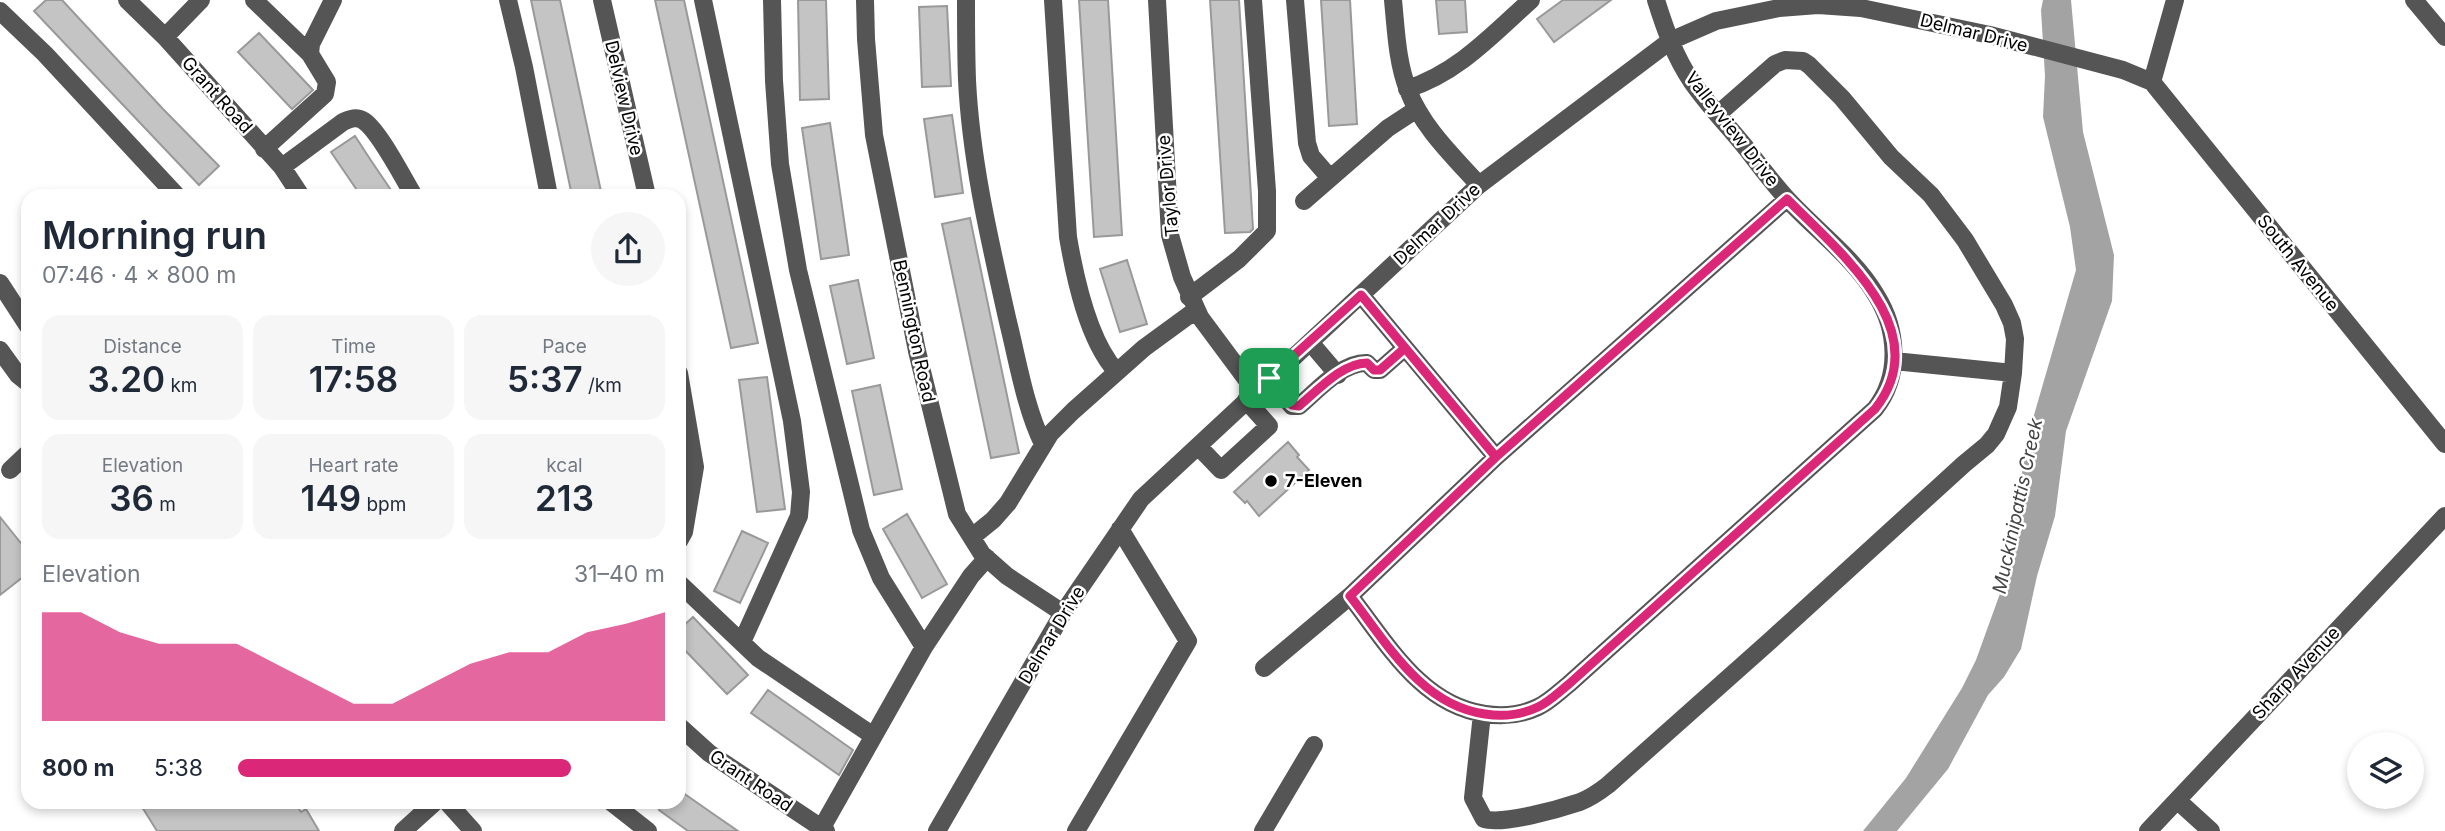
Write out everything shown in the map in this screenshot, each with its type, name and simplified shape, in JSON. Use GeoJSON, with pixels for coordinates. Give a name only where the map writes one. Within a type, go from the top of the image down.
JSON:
{"type":"FeatureCollection","features":[{"type":"Feature","properties":{"kind":"street","name":"Grant Road"},"geometry":{"type":"LineString","coordinates":[[127,0],[165,37],[282,167],[296,189]]}},
{"type":"Feature","properties":{"kind":"street"},"geometry":{"type":"LineString","coordinates":[[165,37],[201,0]]}},
{"type":"Feature","properties":{"kind":"street"},"geometry":{"type":"LineString","coordinates":[[254,0],[310,54],[327,82],[325,94],[264,149]]}},
{"type":"Feature","properties":{"kind":"street"},"geometry":{"type":"LineString","coordinates":[[310,54],[311,44],[333,0]]}},
{"type":"Feature","properties":{"kind":"street"},"geometry":{"type":"LineString","coordinates":[[508,0],[548,189]]}},
{"type":"Feature","properties":{"kind":"street","name":"Delview Drive"},"geometry":{"type":"LineString","coordinates":[[602,0],[645,189]]}},
{"type":"Feature","properties":{"kind":"street"},"geometry":{"type":"LineString","coordinates":[[703,0],[792,421],[801,492],[800,516],[742,642]]}},
{"type":"Feature","properties":{"kind":"street"},"geometry":{"type":"LineString","coordinates":[[772,0],[780,164],[798,270],[860,530],[881,578],[924,647]]}},
{"type":"Feature","properties":{"kind":"street","name":"Bennington Road"},"geometry":{"type":"LineString","coordinates":[[865,0],[874,135],[911,324],[957,514],[987,558],[1007,576],[1063,614]]}},
{"type":"Feature","properties":{"kind":"street"},"geometry":{"type":"LineString","coordinates":[[966,0],[967,82],[985,211],[1016,357],[1035,428],[1043,444]]}},
{"type":"Feature","properties":{"kind":"street"},"geometry":{"type":"LineString","coordinates":[[1053,0],[1068,237],[1072,262],[1099,349],[1116,371]]}},
{"type":"Feature","properties":{"kind":"street","name":"Taylor Drive"},"geometry":{"type":"LineString","coordinates":[[1157,0],[1170,235],[1193,304],[1269,426],[1221,470],[1198,446]]}},
{"type":"Feature","properties":{"kind":"street"},"geometry":{"type":"LineString","coordinates":[[972,537],[1008,503],[1050,434],[1116,371],[1193,304],[1267,231],[1267,191],[1253,0]]}},
{"type":"Feature","properties":{"kind":"street"},"geometry":{"type":"LineString","coordinates":[[1295,0],[1307,143],[1311,156],[1330,178]]}},
{"type":"Feature","properties":{"kind":"street"},"geometry":{"type":"LineString","coordinates":[[1393,0],[1398,51],[1407,89],[1433,134],[1479,185]]}},
{"type":"Feature","properties":{"kind":"street"},"geometry":{"type":"LineString","coordinates":[[1407,89],[1437,78],[1455,67],[1531,0]]}},
{"type":"Feature","properties":{"kind":"street","name":"Valleyview Drive"},"geometry":{"type":"LineString","coordinates":[[1350,596],[1408,670],[1424,687],[1450,704],[1482,714],[1516,715],[1530,711],[1542,706],[1569,684],[1875,409],[1888,390],[1894,361],[1889,321],[1876,295],[1856,269],[1787,199],[1692,82],[1670,41],[1656,0]]}},
{"type":"Feature","properties":{"kind":"street"},"geometry":{"type":"LineString","coordinates":[[2152,82],[2175,0]]}},
{"type":"Feature","properties":{"kind":"street"},"geometry":{"type":"LineString","coordinates":[[2414,0],[2445,37]]}},
{"type":"Feature","properties":{"kind":"street","name":"Delmar Drive"},"geometry":{"type":"LineString","coordinates":[[937,831],[1063,614],[1141,499],[1479,185],[1670,41],[1716,21],[1779,8],[1818,5],[1861,8],[1990,35],[2123,70],[2152,82]]}},
{"type":"Feature","properties":{"kind":"street"},"geometry":{"type":"LineString","coordinates":[[0,11],[45,54],[170,189]]}},
{"type":"Feature","properties":{"kind":"street"},"geometry":{"type":"LineString","coordinates":[[1482,714],[1473,797],[1484,819],[1493,822],[1513,819],[1580,802],[1593,796],[1710,695],[1987,445],[2004,421],[2013,373],[2015,339],[2004,304],[1965,240],[1931,195],[1891,157],[1842,98],[1809,65],[1795,60],[1775,64],[1718,114]]}},
{"type":"Feature","properties":{"kind":"street","name":"South Avenue"},"geometry":{"type":"LineString","coordinates":[[2152,82],[2445,444]]}},
{"type":"Feature","properties":{"kind":"street"},"geometry":{"type":"LineString","coordinates":[[1304,201],[1388,128],[1417,109]]}},
{"type":"Feature","properties":{"kind":"street"},"geometry":{"type":"LineString","coordinates":[[282,167],[342,122],[354,118],[363,120],[373,130],[410,189]]}},
{"type":"Feature","properties":{"kind":"street"},"geometry":{"type":"LineString","coordinates":[[1264,668],[1350,596],[1496,457],[1787,199]]}},
{"type":"Feature","properties":{"kind":"street"},"geometry":{"type":"LineString","coordinates":[[0,283],[21,315]]}},
{"type":"Feature","properties":{"kind":"street"},"geometry":{"type":"LineString","coordinates":[[1361,295],[1496,457]]}},
{"type":"Feature","properties":{"kind":"street"},"geometry":{"type":"LineString","coordinates":[[1310,342],[1338,375]]}},
{"type":"Feature","properties":{"kind":"street"},"geometry":{"type":"LineString","coordinates":[[1269,378],[1292,405],[1299,406],[1338,375],[1360,363],[1367,363],[1374,370],[1380,370],[1405,348]]}},
{"type":"Feature","properties":{"kind":"street"},"geometry":{"type":"LineString","coordinates":[[0,351],[21,377]]}},
{"type":"Feature","properties":{"kind":"street"},"geometry":{"type":"LineString","coordinates":[[1894,361],[2013,373]]}},
{"type":"Feature","properties":{"kind":"street"},"geometry":{"type":"LineString","coordinates":[[686,414],[695,467],[686,520]]}},
{"type":"Feature","properties":{"kind":"street"},"geometry":{"type":"LineString","coordinates":[[10,470],[21,460]]}},
{"type":"Feature","properties":{"kind":"street","name":"Sharp Avenue"},"geometry":{"type":"LineString","coordinates":[[2148,831],[2445,516]]}},
{"type":"Feature","properties":{"kind":"street"},"geometry":{"type":"LineString","coordinates":[[1076,831],[1188,641],[1120,529]]}},
{"type":"Feature","properties":{"kind":"street"},"geometry":{"type":"LineString","coordinates":[[822,830],[872,735],[924,647],[971,576],[987,558]]}},
{"type":"Feature","properties":{"kind":"street"},"geometry":{"type":"LineString","coordinates":[[686,590],[758,658],[872,735]]}},
{"type":"Feature","properties":{"kind":"street","name":"Grant Road"},"geometry":{"type":"LineString","coordinates":[[686,732],[709,752],[822,830]]}},
{"type":"Feature","properties":{"kind":"street"},"geometry":{"type":"LineString","coordinates":[[1263,831],[1314,744]]}},
{"type":"Feature","properties":{"kind":"street"},"geometry":{"type":"LineString","coordinates":[[2177,800],[2211,831]]}},
{"type":"Feature","properties":{"kind":"street"},"geometry":{"type":"LineString","coordinates":[[403,831],[427,809]]}},
{"type":"Feature","properties":{"kind":"street"},"geometry":{"type":"LineString","coordinates":[[453,809],[473,831]]}},
{"type":"Feature","properties":{"kind":"street"},"geometry":{"type":"LineString","coordinates":[[620,809],[648,831]]}},
{"type":"Feature","properties":{"kind":"water","name":"Muckinipattis Creek"},"geometry":{"type":"Polygon","coordinates":[[[2043,0],[2071,0],[2083,132],[2114,255],[2112,301],[2066,431],[2055,516],[2037,576],[2021,649],[2004,677],[1988,695],[1948,769],[1897,831],[1863,831],[1906,778],[1962,688],[1976,660],[2011,563],[2016,502],[2034,415],[2076,270],[2070,227],[2043,117],[2043,0]]]}},
{"type":"Feature","properties":{"kind":"building"},"geometry":{"type":"Polygon","coordinates":[[[46,0],[62,0],[219,166],[199,185],[34,11],[46,0]]]}},
{"type":"Feature","properties":{"kind":"building"},"geometry":{"type":"Polygon","coordinates":[[[531,0],[560,0],[600,189],[571,189],[531,0]]]}},
{"type":"Feature","properties":{"kind":"building"},"geometry":{"type":"Polygon","coordinates":[[[655,0],[684,0],[758,343],[731,348],[655,0]]]}},
{"type":"Feature","properties":{"kind":"building"},"geometry":{"type":"Polygon","coordinates":[[[798,0],[826,0],[829,99],[800,100],[798,0]]]}},
{"type":"Feature","properties":{"kind":"building"},"geometry":{"type":"Polygon","coordinates":[[[1079,0],[1108,0],[1122,235],[1094,237],[1079,0]]]}},
{"type":"Feature","properties":{"kind":"building"},"geometry":{"type":"Polygon","coordinates":[[[1210,0],[1239,0],[1253,229],[1250,232],[1225,233],[1210,0]]]}},
{"type":"Feature","properties":{"kind":"building"},"geometry":{"type":"Polygon","coordinates":[[[1321,0],[1350,0],[1357,124],[1329,126],[1321,0]]]}},
{"type":"Feature","properties":{"kind":"building"},"geometry":{"type":"Polygon","coordinates":[[[1436,0],[1465,0],[1467,32],[1439,34],[1436,0]]]}},
{"type":"Feature","properties":{"kind":"building"},"geometry":{"type":"Polygon","coordinates":[[[1563,0],[1611,0],[1554,42],[1537,19],[1563,0]]]}},
{"type":"Feature","properties":{"kind":"building"},"geometry":{"type":"Polygon","coordinates":[[[947,6],[951,86],[922,87],[919,7],[947,6]]]}},
{"type":"Feature","properties":{"kind":"building"},"geometry":{"type":"Polygon","coordinates":[[[259,33],[313,90],[292,109],[238,52],[259,33]]]}},
{"type":"Feature","properties":{"kind":"building"},"geometry":{"type":"Polygon","coordinates":[[[952,115],[963,193],[935,197],[924,119],[952,115]]]}},
{"type":"Feature","properties":{"kind":"building"},"geometry":{"type":"Polygon","coordinates":[[[830,123],[849,255],[821,259],[802,128],[830,123]]]}},
{"type":"Feature","properties":{"kind":"building"},"geometry":{"type":"Polygon","coordinates":[[[355,136],[390,189],[356,189],[331,152],[355,136]]]}},
{"type":"Feature","properties":{"kind":"building"},"geometry":{"type":"Polygon","coordinates":[[[970,218],[1019,453],[991,458],[942,224],[970,218]]]}},
{"type":"Feature","properties":{"kind":"building"},"geometry":{"type":"Polygon","coordinates":[[[1127,260],[1147,324],[1120,332],[1100,269],[1127,260]]]}},
{"type":"Feature","properties":{"kind":"building"},"geometry":{"type":"Polygon","coordinates":[[[858,280],[874,358],[847,364],[830,286],[858,280]]]}},
{"type":"Feature","properties":{"kind":"building"},"geometry":{"type":"Polygon","coordinates":[[[767,377],[785,509],[757,512],[739,380],[767,377]]]}},
{"type":"Feature","properties":{"kind":"building"},"geometry":{"type":"Polygon","coordinates":[[[880,385],[902,489],[874,495],[852,391],[880,385]]]}},
{"type":"Feature","properties":{"kind":"building","name":"7-Eleven"},"geometry":{"type":"Polygon","coordinates":[[[1288,442],[1309,470],[1259,516],[1247,501],[1245,503],[1234,492],[1288,442]]]}},
{"type":"Feature","properties":{"kind":"building"},"geometry":{"type":"Polygon","coordinates":[[[907,514],[947,584],[922,598],[883,529],[907,514]]]}},
{"type":"Feature","properties":{"kind":"building"},"geometry":{"type":"Polygon","coordinates":[[[0,517],[21,543],[21,578],[0,595],[0,517]]]}},
{"type":"Feature","properties":{"kind":"building"},"geometry":{"type":"Polygon","coordinates":[[[742,531],[768,543],[740,603],[714,591],[742,531]]]}},
{"type":"Feature","properties":{"kind":"building"},"geometry":{"type":"Polygon","coordinates":[[[693,617],[748,675],[727,694],[686,651],[686,624],[693,617]]]}},
{"type":"Feature","properties":{"kind":"building"},"geometry":{"type":"Polygon","coordinates":[[[768,690],[853,750],[839,775],[751,713],[768,690]]]}},
{"type":"Feature","properties":{"kind":"building"},"geometry":{"type":"Polygon","coordinates":[[[686,795],[738,831],[688,831],[659,810],[686,809],[686,795]]]}},
{"type":"Feature","properties":{"kind":"building"},"geometry":{"type":"Polygon","coordinates":[[[143,809],[299,809],[301,812],[306,809],[319,831],[157,831],[143,809]]]}},
{"type":"Feature","properties":{"kind":"place","name":"7-Eleven"},"geometry":{"type":"Point","coordinates":[1271,481]}},
{"type":"Feature","properties":{"kind":"route"},"geometry":{"type":"LineString","coordinates":[[1269,378],[1292,405],[1299,406],[1345,369],[1367,363],[1374,370],[1380,370],[1405,348],[1496,457],[1350,596],[1424,687],[1450,704],[1482,714],[1499,716],[1516,715],[1542,706],[1569,684],[1875,409],[1888,390],[1894,361],[1889,321],[1876,295],[1856,269],[1787,199],[1496,457],[1361,295],[1269,378]]}}]}
